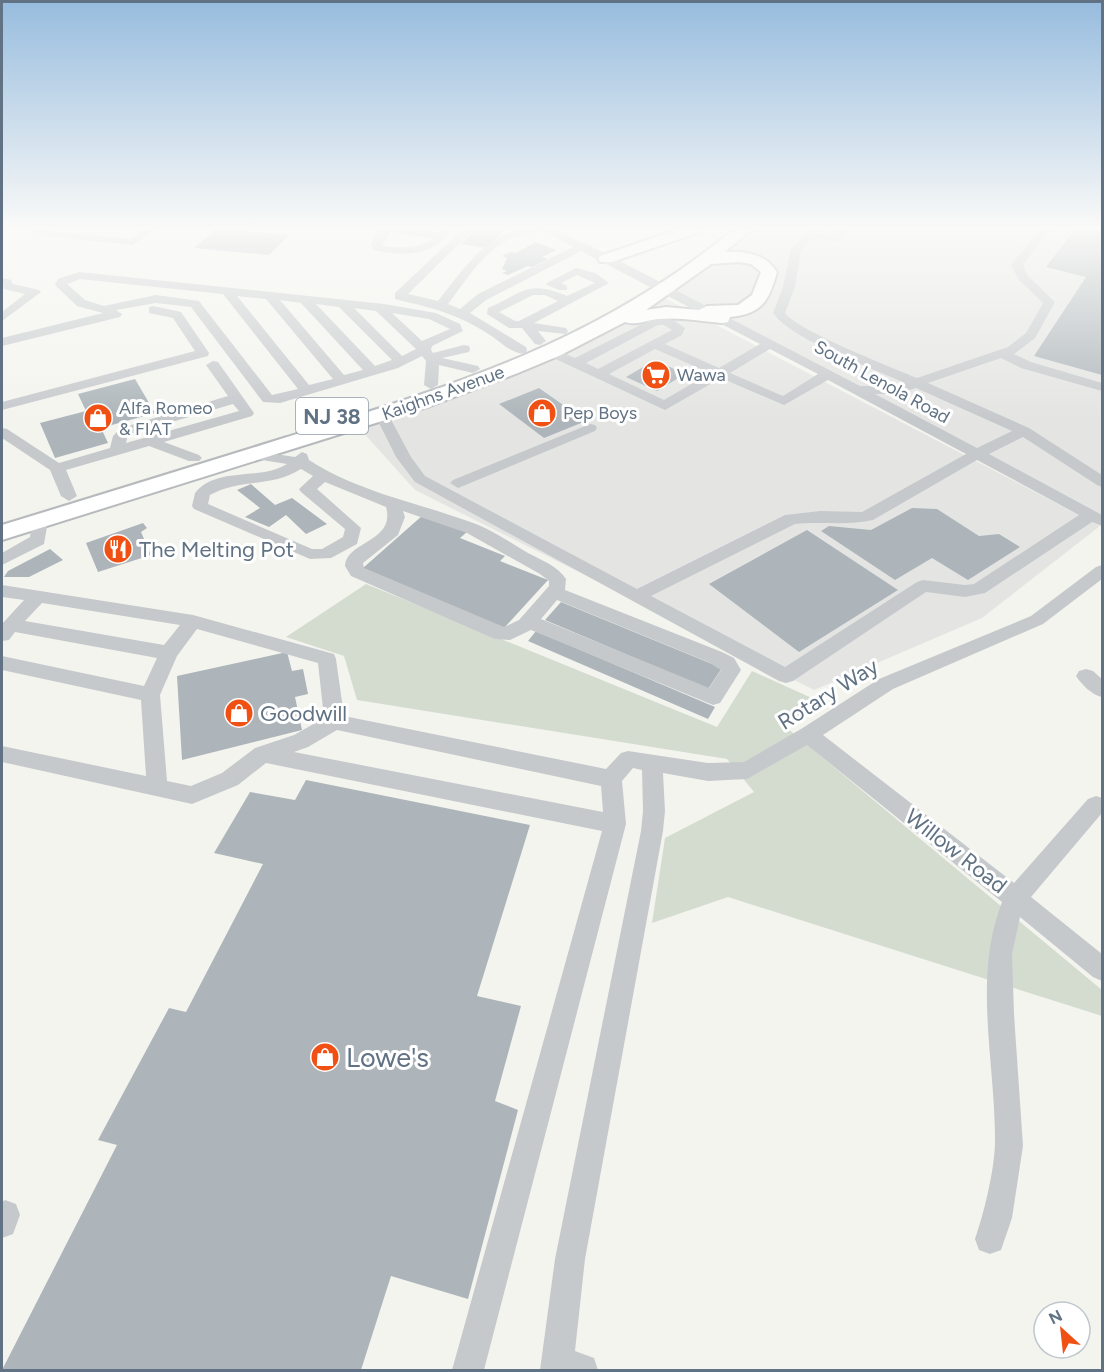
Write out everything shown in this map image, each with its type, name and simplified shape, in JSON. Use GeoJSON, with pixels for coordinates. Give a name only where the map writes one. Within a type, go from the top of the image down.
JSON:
{"type":"FeatureCollection","features":[{"type":"Feature","properties":{"kind":"highway","name":"Kaighns Avenue"},"geometry":{"type":"LineString","coordinates":[[2,533],[382,415],[466,386],[634,293]]}},
{"type":"Feature","properties":{"kind":"highway","name":"Kaighns Avenue"},"geometry":{"type":"LineString","coordinates":[[2,517],[431,385],[538,347],[588,335],[642,293]]}},
{"type":"Feature","properties":{"kind":"highway"},"geometry":{"type":"LineString","coordinates":[[588,335],[659,312],[715,314],[740,311],[751,308],[760,293]]}},
{"type":"Feature","properties":{"kind":"street"},"geometry":{"type":"LineString","coordinates":[[2,317],[34,293]]}},
{"type":"Feature","properties":{"kind":"street"},"geometry":{"type":"LineString","coordinates":[[70,293],[81,303],[104,310],[156,299],[195,304],[268,399],[275,400],[400,361],[464,349]]}},
{"type":"Feature","properties":{"kind":"street"},"geometry":{"type":"LineString","coordinates":[[183,302],[193,293]]}},
{"type":"Feature","properties":{"kind":"street"},"geometry":{"type":"LineString","coordinates":[[228,293],[306,390]]}},
{"type":"Feature","properties":{"kind":"street"},"geometry":{"type":"LineString","coordinates":[[252,293],[432,316],[456,327],[458,331],[427,344],[431,385]]}},
{"type":"Feature","properties":{"kind":"street"},"geometry":{"type":"LineString","coordinates":[[402,293],[399,296],[424,299],[441,305],[576,363],[679,412]]}},
{"type":"Feature","properties":{"kind":"street"},"geometry":{"type":"LineString","coordinates":[[441,305],[451,293]]}},
{"type":"Feature","properties":{"kind":"street"},"geometry":{"type":"LineString","coordinates":[[461,314],[490,293]]}},
{"type":"Feature","properties":{"kind":"street"},"geometry":{"type":"LineString","coordinates":[[526,293],[513,302],[492,311],[493,314],[513,325],[524,324],[562,331]]}},
{"type":"Feature","properties":{"kind":"street"},"geometry":{"type":"LineString","coordinates":[[559,293],[570,294]]}},
{"type":"Feature","properties":{"kind":"street"},"geometry":{"type":"LineString","coordinates":[[524,324],[573,293]]}},
{"type":"Feature","properties":{"kind":"street","name":"South Lenola Road"},"geometry":{"type":"LineString","coordinates":[[680,293],[975,455],[1097,518]]}},
{"type":"Feature","properties":{"kind":"street"},"geometry":{"type":"LineString","coordinates":[[786,293],[779,313],[792,325],[807,334],[1024,431],[1102,482]]}},
{"type":"Feature","properties":{"kind":"street"},"geometry":{"type":"LineString","coordinates":[[857,389],[898,390],[946,371],[1013,350],[1031,335],[1049,306],[1047,298],[1041,293]]}},
{"type":"Feature","properties":{"kind":"street"},"geometry":{"type":"LineString","coordinates":[[269,295],[341,380]]}},
{"type":"Feature","properties":{"kind":"street"},"geometry":{"type":"LineString","coordinates":[[304,299],[372,371]]}},
{"type":"Feature","properties":{"kind":"street"},"geometry":{"type":"LineString","coordinates":[[342,303],[400,361]]}},
{"type":"Feature","properties":{"kind":"street"},"geometry":{"type":"LineString","coordinates":[[380,308],[429,356],[473,369]]}},
{"type":"Feature","properties":{"kind":"street"},"geometry":{"type":"LineString","coordinates":[[2,342],[128,311],[156,310],[177,315],[203,353],[2,406]]}},
{"type":"Feature","properties":{"kind":"street"},"geometry":{"type":"LineString","coordinates":[[576,363],[656,321],[666,321],[679,328],[678,332],[598,374]]}},
{"type":"Feature","properties":{"kind":"street"},"geometry":{"type":"LineString","coordinates":[[524,324],[538,347]]}},
{"type":"Feature","properties":{"kind":"street"},"geometry":{"type":"LineString","coordinates":[[664,406],[770,343]]}},
{"type":"Feature","properties":{"kind":"street"},"geometry":{"type":"LineString","coordinates":[[654,344],[784,401],[828,374]]}},
{"type":"Feature","properties":{"kind":"street"},"geometry":{"type":"LineString","coordinates":[[1004,354],[1026,365],[1102,387]]}},
{"type":"Feature","properties":{"kind":"street"},"geometry":{"type":"LineString","coordinates":[[57,468],[248,413],[213,365]]}},
{"type":"Feature","properties":{"kind":"street"},"geometry":{"type":"LineString","coordinates":[[117,451],[120,436],[126,431],[237,398]]}},
{"type":"Feature","properties":{"kind":"street"},"geometry":{"type":"LineString","coordinates":[[382,415],[396,438],[410,470],[420,479],[786,676],[923,586],[965,591],[979,589],[1097,518]]}},
{"type":"Feature","properties":{"kind":"street"},"geometry":{"type":"LineString","coordinates":[[458,483],[590,428]]}},
{"type":"Feature","properties":{"kind":"street"},"geometry":{"type":"LineString","coordinates":[[637,596],[791,519],[820,516],[856,518],[867,516],[975,455],[1024,431]]}},
{"type":"Feature","properties":{"kind":"street"},"geometry":{"type":"LineString","coordinates":[[2,432],[57,468],[69,496]]}},
{"type":"Feature","properties":{"kind":"street"},"geometry":{"type":"LineString","coordinates":[[301,462],[303,440]]}},
{"type":"Feature","properties":{"kind":"street"},"geometry":{"type":"LineString","coordinates":[[149,441],[194,458]]}},
{"type":"Feature","properties":{"kind":"street"},"geometry":{"type":"LineString","coordinates":[[255,454],[301,462],[323,476],[393,504],[415,508],[473,529],[546,570],[557,579],[558,587],[520,630],[511,635],[502,634],[357,572],[354,561],[392,531],[397,517],[393,504]]}},
{"type":"Feature","properties":{"kind":"street"},"geometry":{"type":"LineString","coordinates":[[301,462],[282,474],[261,479],[239,479],[217,485],[202,493],[200,506],[310,554],[325,554],[351,540],[353,528],[308,489],[323,476]]}},
{"type":"Feature","properties":{"kind":"street"},"geometry":{"type":"LineString","coordinates":[[2,560],[38,540],[40,521]]}},
{"type":"Feature","properties":{"kind":"street","name":"Rotary Way"},"geometry":{"type":"LineString","coordinates":[[335,722],[631,767],[708,772],[747,770],[808,735],[886,684],[1037,620],[1102,571]]}},
{"type":"Feature","properties":{"kind":"street"},"geometry":{"type":"LineString","coordinates":[[2,591],[193,621],[327,659],[335,722],[301,741],[262,754],[230,779],[192,795],[2,754]]}},
{"type":"Feature","properties":{"kind":"street"},"geometry":{"type":"LineString","coordinates":[[528,621],[713,698],[730,670],[727,663],[715,657],[554,592]]}},
{"type":"Feature","properties":{"kind":"street"},"geometry":{"type":"LineString","coordinates":[[6,630],[38,596]]}},
{"type":"Feature","properties":{"kind":"street"},"geometry":{"type":"LineString","coordinates":[[157,788],[150,695],[169,653],[193,621]]}},
{"type":"Feature","properties":{"kind":"street"},"geometry":{"type":"LineString","coordinates":[[6,630],[169,653]]}},
{"type":"Feature","properties":{"kind":"street"},"geometry":{"type":"LineString","coordinates":[[2,663],[150,695]]}},
{"type":"Feature","properties":{"kind":"street"},"geometry":{"type":"LineString","coordinates":[[1086,676],[1102,690]]}},
{"type":"Feature","properties":{"kind":"street","name":"Willow Road"},"geometry":{"type":"LineString","coordinates":[[808,735],[1102,969]]}},
{"type":"Feature","properties":{"kind":"street"},"geometry":{"type":"LineString","coordinates":[[262,754],[615,824]]}},
{"type":"Feature","properties":{"kind":"street"},"geometry":{"type":"LineString","coordinates":[[468,1371],[631,767]]}},
{"type":"Feature","properties":{"kind":"street"},"geometry":{"type":"LineString","coordinates":[[565,1368],[570,1259],[652,831],[654,811],[631,767]]}},
{"type":"Feature","properties":{"kind":"street"},"geometry":{"type":"LineString","coordinates":[[990,1239],[997,1218],[1009,1146],[1001,1014],[1000,954],[1005,925],[1015,898],[1096,806]]}},
{"type":"Feature","properties":{"kind":"shaded area"},"geometry":{"type":"Polygon","coordinates":[[[674,293],[1102,293],[1102,522],[674,293]]]}},
{"type":"Feature","properties":{"kind":"shaded area"},"geometry":{"type":"Polygon","coordinates":[[[663,297],[1100,526],[982,618],[814,690],[415,490],[360,429],[505,375],[663,297]]]}},
{"type":"Feature","properties":{"kind":"shaded area"},"geometry":{"type":"Polygon","coordinates":[[[366,584],[717,727],[752,671],[825,704],[787,728],[1102,990],[1102,1016],[728,897],[652,923],[665,838],[754,792],[727,759],[357,700],[344,656],[286,637],[366,584]]]}},
{"type":"Feature","properties":{"kind":"building"},"geometry":{"type":"Polygon","coordinates":[[[1075,293],[1102,293],[1102,375],[1034,356],[1075,293]]]}},
{"type":"Feature","properties":{"kind":"building","name":"Wawa"},"geometry":{"type":"Polygon","coordinates":[[[655,360],[685,374],[657,391],[626,377],[655,360]]]}},
{"type":"Feature","properties":{"kind":"building","name":"Alfa Romeo & FIAT"},"geometry":{"type":"Polygon","coordinates":[[[135,379],[155,413],[101,428],[108,443],[55,458],[40,423],[86,411],[78,394],[135,379]]]}},
{"type":"Feature","properties":{"kind":"building","name":"Pep Boys"},"geometry":{"type":"Polygon","coordinates":[[[539,388],[586,421],[544,438],[499,404],[539,388]]]}},
{"type":"Feature","properties":{"kind":"building"},"geometry":{"type":"Polygon","coordinates":[[[251,484],[275,505],[292,498],[327,524],[306,534],[286,515],[269,527],[245,517],[260,508],[237,490],[251,484]]]}},
{"type":"Feature","properties":{"kind":"building"},"geometry":{"type":"Polygon","coordinates":[[[912,508],[937,509],[979,536],[999,534],[1020,547],[968,580],[932,558],[895,580],[821,531],[829,526],[871,530],[912,508]]]}},
{"type":"Feature","properties":{"kind":"building"},"geometry":{"type":"Polygon","coordinates":[[[423,515],[467,532],[460,538],[505,556],[500,561],[548,580],[504,628],[363,568],[423,515]]]}},
{"type":"Feature","properties":{"kind":"building","name":"The Melting Pot"},"geometry":{"type":"Polygon","coordinates":[[[143,523],[147,528],[141,532],[151,555],[98,572],[86,543],[143,523]]]}},
{"type":"Feature","properties":{"kind":"building"},"geometry":{"type":"Polygon","coordinates":[[[807,530],[898,590],[799,652],[709,584],[807,530]]]}},
{"type":"Feature","properties":{"kind":"building"},"geometry":{"type":"Polygon","coordinates":[[[50,549],[63,560],[29,577],[4,577],[8,571],[50,549]]]}},
{"type":"Feature","properties":{"kind":"building"},"geometry":{"type":"Polygon","coordinates":[[[561,602],[722,668],[708,689],[545,620],[561,602]]]}},
{"type":"Feature","properties":{"kind":"building"},"geometry":{"type":"Polygon","coordinates":[[[536,631],[715,707],[708,719],[528,641],[536,631]]]}},
{"type":"Feature","properties":{"kind":"building","name":"Goodwill"},"geometry":{"type":"Polygon","coordinates":[[[287,652],[292,671],[303,669],[308,694],[295,697],[302,730],[182,760],[177,676],[287,652]]]}},
{"type":"Feature","properties":{"kind":"building","name":"Lowe's"},"geometry":{"type":"Polygon","coordinates":[[[306,780],[530,825],[477,996],[521,1006],[495,1101],[518,1110],[468,1299],[391,1276],[361,1370],[2,1370],[117,1145],[98,1140],[169,1008],[186,1012],[263,864],[214,853],[250,792],[295,800],[306,780]]]}},
{"type":"Feature","properties":{"kind":"place","name":"Wawa"},"geometry":{"type":"Point","coordinates":[656,375]}},
{"type":"Feature","properties":{"kind":"place","name":"Pep Boys"},"geometry":{"type":"Point","coordinates":[542,413]}},
{"type":"Feature","properties":{"kind":"place","name":"Alfa Romeo & FIAT"},"geometry":{"type":"Point","coordinates":[98,418]}},
{"type":"Feature","properties":{"kind":"place","name":"The Melting Pot"},"geometry":{"type":"Point","coordinates":[118,549]}},
{"type":"Feature","properties":{"kind":"place","name":"Goodwill"},"geometry":{"type":"Point","coordinates":[239,713]}},
{"type":"Feature","properties":{"kind":"place","name":"Lowe's"},"geometry":{"type":"Point","coordinates":[325,1057]}}]}
